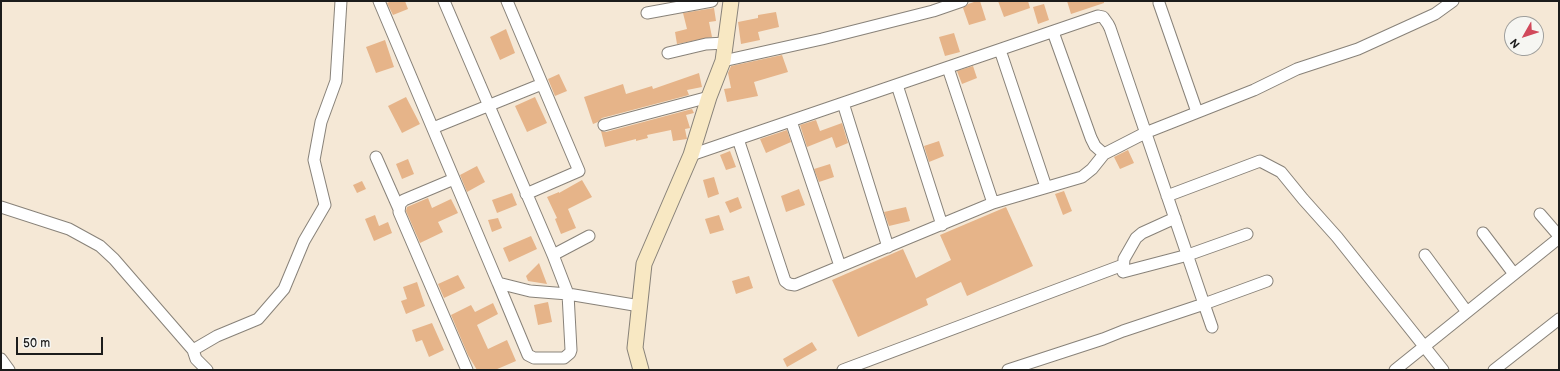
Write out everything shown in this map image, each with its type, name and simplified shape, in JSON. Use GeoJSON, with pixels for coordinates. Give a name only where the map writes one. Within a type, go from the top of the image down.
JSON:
{"type":"FeatureCollection","features":[{"type":"Feature","properties":{"kind":"main road"},"geometry":{"type":"LineString","coordinates":[[641,370],[635,348],[644,264],[691,155],[709,97],[723,61],[731,1]]}},
{"type":"Feature","properties":{"kind":"street"},"geometry":{"type":"LineString","coordinates":[[193,350],[217,336],[258,319],[284,289],[304,241],[325,206],[314,160],[321,122],[336,81],[341,1]]}},
{"type":"Feature","properties":{"kind":"street"},"geometry":{"type":"LineString","coordinates":[[379,1],[528,355],[534,358],[564,358],[570,353],[571,350],[568,294],[553,255],[444,1]]}},
{"type":"Feature","properties":{"kind":"street"},"geometry":{"type":"LineString","coordinates":[[507,1],[579,171],[526,194]]}},
{"type":"Feature","properties":{"kind":"street"},"geometry":{"type":"LineString","coordinates":[[646,13],[712,1]]}},
{"type":"Feature","properties":{"kind":"street"},"geometry":{"type":"LineString","coordinates":[[723,61],[822,39],[933,11],[962,1]]}},
{"type":"Feature","properties":{"kind":"street"},"geometry":{"type":"LineString","coordinates":[[738,139],[785,281],[789,284],[795,285],[993,204],[1082,177],[1092,169],[1104,154],[1145,133],[1254,90],[1297,69],[1358,49],[1435,14],[1453,1]]}},
{"type":"Feature","properties":{"kind":"street"},"geometry":{"type":"LineString","coordinates":[[1159,4],[1197,112]]}},
{"type":"Feature","properties":{"kind":"street"},"geometry":{"type":"LineString","coordinates":[[691,155],[1098,16],[1103,17],[1108,24],[1212,327]]}},
{"type":"Feature","properties":{"kind":"street"},"geometry":{"type":"LineString","coordinates":[[1053,32],[1091,138],[1095,146],[1104,154]]}},
{"type":"Feature","properties":{"kind":"street"},"geometry":{"type":"LineString","coordinates":[[668,53],[706,44],[726,43]]}},
{"type":"Feature","properties":{"kind":"street"},"geometry":{"type":"LineString","coordinates":[[1000,50],[1046,187]]}},
{"type":"Feature","properties":{"kind":"street"},"geometry":{"type":"LineString","coordinates":[[948,68],[993,204]]}},
{"type":"Feature","properties":{"kind":"street"},"geometry":{"type":"LineString","coordinates":[[433,128],[542,84]]}},
{"type":"Feature","properties":{"kind":"street"},"geometry":{"type":"LineString","coordinates":[[897,85],[942,225]]}},
{"type":"Feature","properties":{"kind":"street"},"geometry":{"type":"LineString","coordinates":[[604,125],[709,97]]}},
{"type":"Feature","properties":{"kind":"street"},"geometry":{"type":"LineString","coordinates":[[843,103],[888,247]]}},
{"type":"Feature","properties":{"kind":"street"},"geometry":{"type":"LineString","coordinates":[[791,121],[840,266]]}},
{"type":"Feature","properties":{"kind":"street"},"geometry":{"type":"LineString","coordinates":[[376,157],[467,370]]}},
{"type":"Feature","properties":{"kind":"street"},"geometry":{"type":"LineString","coordinates":[[1168,196],[1260,162],[1281,172],[1302,199],[1337,237],[1443,370]]}},
{"type":"Feature","properties":{"kind":"street"},"geometry":{"type":"LineString","coordinates":[[399,209],[400,204],[404,200],[454,179]]}},
{"type":"Feature","properties":{"kind":"street"},"geometry":{"type":"LineString","coordinates":[[1,206],[69,229],[100,246],[114,259],[193,350],[196,359],[207,370]]}},
{"type":"Feature","properties":{"kind":"street"},"geometry":{"type":"LineString","coordinates":[[1395,370],[1559,237],[1540,214]]}},
{"type":"Feature","properties":{"kind":"street"},"geometry":{"type":"LineString","coordinates":[[1175,218],[1136,238],[1124,259],[1122,272],[1188,255],[1247,234]]}},
{"type":"Feature","properties":{"kind":"street"},"geometry":{"type":"LineString","coordinates":[[1483,233],[1514,274]]}},
{"type":"Feature","properties":{"kind":"street"},"geometry":{"type":"LineString","coordinates":[[553,255],[589,236]]}},
{"type":"Feature","properties":{"kind":"street"},"geometry":{"type":"LineString","coordinates":[[1425,255],[1467,312]]}},
{"type":"Feature","properties":{"kind":"street"},"geometry":{"type":"LineString","coordinates":[[843,370],[1123,265]]}},
{"type":"Feature","properties":{"kind":"street"},"geometry":{"type":"LineString","coordinates":[[1008,370],[1103,339],[1267,281]]}},
{"type":"Feature","properties":{"kind":"street"},"geometry":{"type":"LineString","coordinates":[[498,283],[530,291],[568,294],[640,306]]}},
{"type":"Feature","properties":{"kind":"street"},"geometry":{"type":"LineString","coordinates":[[1494,370],[1559,319]]}},
{"type":"Feature","properties":{"kind":"street"},"geometry":{"type":"LineString","coordinates":[[1,359],[9,370]]}},
{"type":"Feature","properties":{"kind":"building"},"geometry":{"type":"Polygon","coordinates":[[[392,1],[405,1],[408,9],[393,15],[387,3],[392,1]]]}},
{"type":"Feature","properties":{"kind":"building"},"geometry":{"type":"Polygon","coordinates":[[[980,1],[986,20],[969,25],[963,8],[968,4],[980,1]]]}},
{"type":"Feature","properties":{"kind":"building"},"geometry":{"type":"Polygon","coordinates":[[[998,1],[1028,1],[1030,8],[1004,17],[998,1]]]}},
{"type":"Feature","properties":{"kind":"building"},"geometry":{"type":"Polygon","coordinates":[[[1067,1],[1104,1],[1104,3],[1071,14],[1067,1]]]}},
{"type":"Feature","properties":{"kind":"building"},"geometry":{"type":"Polygon","coordinates":[[[1044,4],[1049,20],[1038,24],[1033,7],[1044,4]]]}},
{"type":"Feature","properties":{"kind":"building"},"geometry":{"type":"Polygon","coordinates":[[[714,8],[716,21],[709,22],[712,37],[677,44],[675,32],[687,29],[683,13],[714,8]]]}},
{"type":"Feature","properties":{"kind":"building"},"geometry":{"type":"Polygon","coordinates":[[[776,12],[779,27],[758,32],[760,40],[741,44],[738,22],[758,18],[758,15],[776,12]]]}},
{"type":"Feature","properties":{"kind":"building"},"geometry":{"type":"Polygon","coordinates":[[[506,29],[515,53],[500,60],[490,37],[506,29]]]}},
{"type":"Feature","properties":{"kind":"building"},"geometry":{"type":"Polygon","coordinates":[[[954,33],[960,52],[945,56],[939,37],[954,33]]]}},
{"type":"Feature","properties":{"kind":"building"},"geometry":{"type":"Polygon","coordinates":[[[385,40],[394,67],[376,73],[366,47],[385,40]]]}},
{"type":"Feature","properties":{"kind":"building"},"geometry":{"type":"Polygon","coordinates":[[[782,55],[788,72],[754,82],[758,96],[727,102],[724,89],[731,88],[728,73],[731,66],[782,55]]]}},
{"type":"Feature","properties":{"kind":"building"},"geometry":{"type":"Polygon","coordinates":[[[973,66],[977,78],[962,84],[957,71],[973,66]]]}},
{"type":"Feature","properties":{"kind":"building"},"geometry":{"type":"Polygon","coordinates":[[[699,73],[702,87],[687,90],[689,95],[602,118],[593,124],[584,97],[623,84],[626,94],[652,86],[653,89],[699,73]]]}},
{"type":"Feature","properties":{"kind":"building"},"geometry":{"type":"Polygon","coordinates":[[[559,74],[567,91],[555,96],[548,79],[559,74]]]}},
{"type":"Feature","properties":{"kind":"building"},"geometry":{"type":"Polygon","coordinates":[[[406,97],[420,124],[402,133],[388,106],[406,97]]]}},
{"type":"Feature","properties":{"kind":"building"},"geometry":{"type":"Polygon","coordinates":[[[535,97],[547,123],[527,132],[515,106],[535,97]]]}},
{"type":"Feature","properties":{"kind":"building"},"geometry":{"type":"Polygon","coordinates":[[[692,109],[694,113],[686,115],[690,128],[685,129],[687,139],[673,141],[671,130],[647,135],[648,138],[636,141],[636,139],[605,147],[601,131],[606,132],[692,109]]]}},
{"type":"Feature","properties":{"kind":"building"},"geometry":{"type":"Polygon","coordinates":[[[816,120],[820,131],[842,123],[848,143],[836,148],[832,137],[807,147],[800,125],[816,120]]]}},
{"type":"Feature","properties":{"kind":"building"},"geometry":{"type":"Polygon","coordinates":[[[787,130],[791,142],[766,153],[760,139],[787,130]]]}},
{"type":"Feature","properties":{"kind":"building"},"geometry":{"type":"Polygon","coordinates":[[[939,141],[944,156],[929,162],[924,146],[939,141]]]}},
{"type":"Feature","properties":{"kind":"building"},"geometry":{"type":"Polygon","coordinates":[[[1128,150],[1134,163],[1120,169],[1114,157],[1128,150]]]}},
{"type":"Feature","properties":{"kind":"building"},"geometry":{"type":"Polygon","coordinates":[[[730,151],[736,167],[726,170],[720,155],[730,151]]]}},
{"type":"Feature","properties":{"kind":"building"},"geometry":{"type":"Polygon","coordinates":[[[408,159],[414,174],[402,179],[396,164],[408,159]]]}},
{"type":"Feature","properties":{"kind":"building"},"geometry":{"type":"Polygon","coordinates":[[[830,164],[834,177],[819,182],[814,169],[830,164]]]}},
{"type":"Feature","properties":{"kind":"building"},"geometry":{"type":"Polygon","coordinates":[[[477,166],[485,182],[467,192],[460,175],[477,166]]]}},
{"type":"Feature","properties":{"kind":"building"},"geometry":{"type":"Polygon","coordinates":[[[714,177],[719,194],[708,198],[703,180],[714,177]]]}},
{"type":"Feature","properties":{"kind":"building"},"geometry":{"type":"Polygon","coordinates":[[[582,180],[592,197],[568,209],[576,228],[561,234],[555,219],[557,218],[547,197],[559,193],[582,180]]]}},
{"type":"Feature","properties":{"kind":"building"},"geometry":{"type":"Polygon","coordinates":[[[362,181],[366,189],[357,193],[353,185],[362,181]]]}},
{"type":"Feature","properties":{"kind":"building"},"geometry":{"type":"Polygon","coordinates":[[[799,189],[805,205],[786,212],[781,196],[799,189]]]}},
{"type":"Feature","properties":{"kind":"building"},"geometry":{"type":"Polygon","coordinates":[[[1064,191],[1072,211],[1063,215],[1055,194],[1064,191]]]}},
{"type":"Feature","properties":{"kind":"building"},"geometry":{"type":"Polygon","coordinates":[[[512,193],[517,205],[497,213],[492,200],[512,193]]]}},
{"type":"Feature","properties":{"kind":"building"},"geometry":{"type":"Polygon","coordinates":[[[738,197],[742,208],[730,213],[725,202],[738,197]]]}},
{"type":"Feature","properties":{"kind":"building"},"geometry":{"type":"Polygon","coordinates":[[[428,198],[432,208],[451,199],[458,213],[438,222],[443,232],[420,243],[406,211],[407,207],[428,198]]]}},
{"type":"Feature","properties":{"kind":"building"},"geometry":{"type":"Polygon","coordinates":[[[906,207],[910,221],[889,226],[884,212],[906,207]]]}},
{"type":"Feature","properties":{"kind":"building"},"geometry":{"type":"Polygon","coordinates":[[[1006,207],[1033,266],[967,296],[961,282],[926,299],[928,305],[858,337],[832,280],[903,249],[916,278],[951,260],[940,235],[1006,207]]]}},
{"type":"Feature","properties":{"kind":"building"},"geometry":{"type":"Polygon","coordinates":[[[375,215],[379,226],[388,222],[392,233],[374,241],[365,219],[375,215]]]}},
{"type":"Feature","properties":{"kind":"building"},"geometry":{"type":"Polygon","coordinates":[[[719,215],[724,230],[710,234],[705,219],[719,215]]]}},
{"type":"Feature","properties":{"kind":"building"},"geometry":{"type":"Polygon","coordinates":[[[498,218],[502,228],[492,232],[488,220],[498,218]]]}},
{"type":"Feature","properties":{"kind":"building"},"geometry":{"type":"Polygon","coordinates":[[[531,236],[537,249],[509,262],[503,248],[531,236]]]}},
{"type":"Feature","properties":{"kind":"building"},"geometry":{"type":"Polygon","coordinates":[[[539,263],[547,284],[528,281],[526,276],[539,263]]]}},
{"type":"Feature","properties":{"kind":"building"},"geometry":{"type":"Polygon","coordinates":[[[458,275],[465,288],[444,298],[438,284],[458,275]]]}},
{"type":"Feature","properties":{"kind":"building"},"geometry":{"type":"Polygon","coordinates":[[[749,276],[753,288],[736,294],[732,281],[749,276]]]}},
{"type":"Feature","properties":{"kind":"building"},"geometry":{"type":"Polygon","coordinates":[[[417,282],[425,306],[406,314],[401,301],[407,299],[403,287],[417,282]]]}},
{"type":"Feature","properties":{"kind":"building"},"geometry":{"type":"Polygon","coordinates":[[[548,302],[552,322],[538,325],[534,305],[548,302]]]}},
{"type":"Feature","properties":{"kind":"building"},"geometry":{"type":"Polygon","coordinates":[[[493,303],[498,314],[477,325],[488,349],[507,340],[516,361],[495,370],[477,370],[468,355],[451,315],[471,305],[475,312],[493,303]]]}},
{"type":"Feature","properties":{"kind":"building"},"geometry":{"type":"Polygon","coordinates":[[[432,323],[444,350],[429,357],[422,340],[416,342],[412,330],[432,323]]]}},
{"type":"Feature","properties":{"kind":"building"},"geometry":{"type":"Polygon","coordinates":[[[812,342],[817,350],[787,367],[783,359],[812,342]]]}}]}
